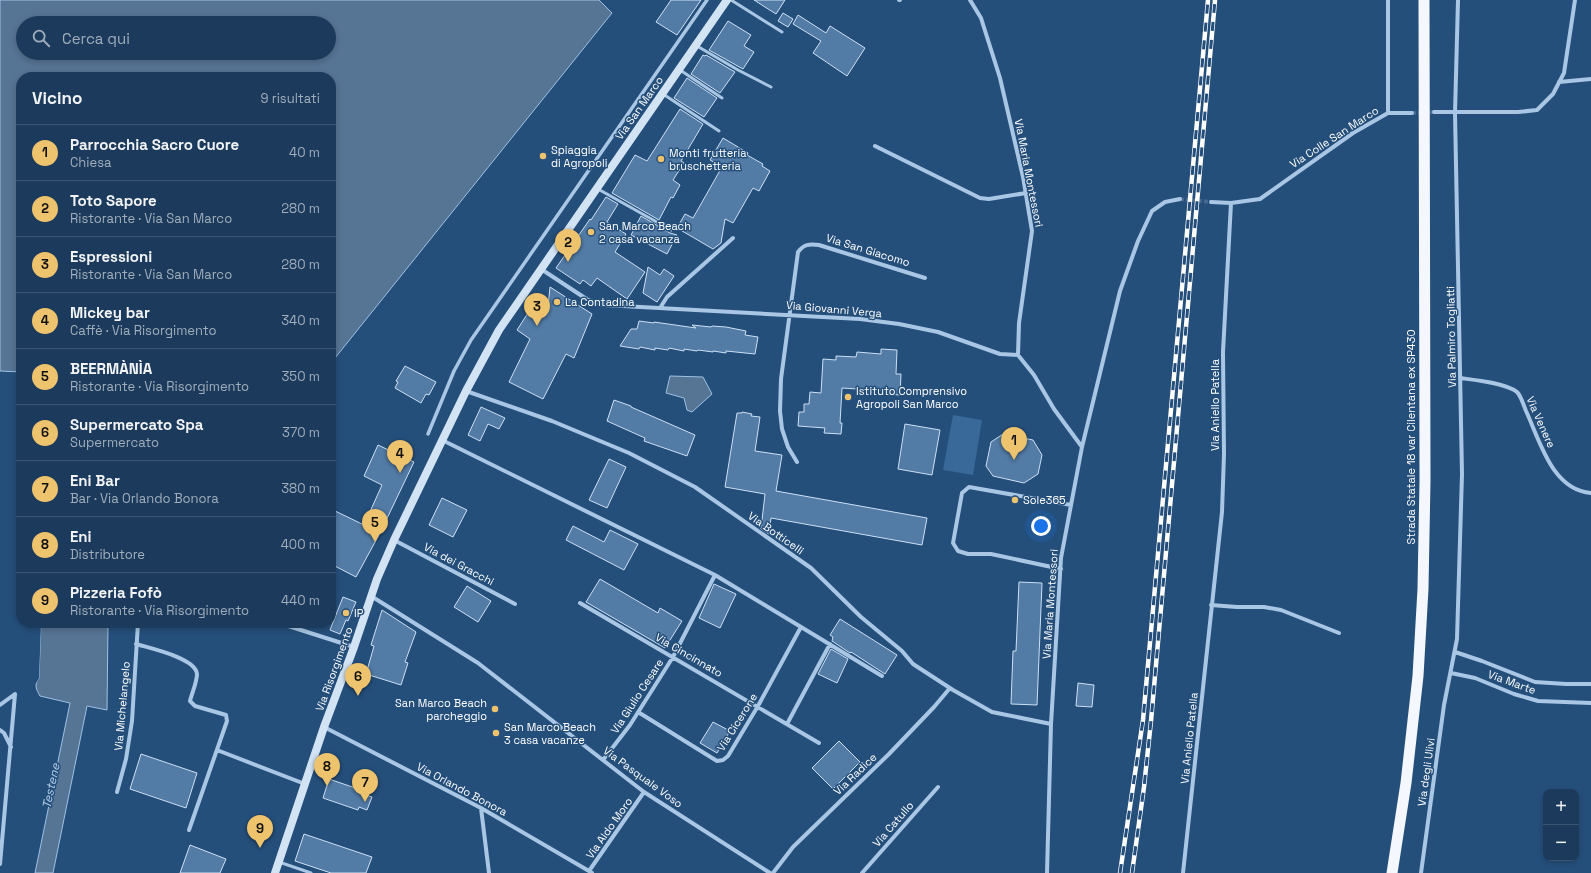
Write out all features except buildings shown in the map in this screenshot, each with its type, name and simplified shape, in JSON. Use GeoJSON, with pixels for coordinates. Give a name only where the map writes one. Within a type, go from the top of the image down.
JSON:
{"type":"FeatureCollection","features":[{"type":"Feature","properties":{"kind":"highway","name":"Strada Statale 18 var Cilentana ex SP430"},"geometry":{"type":"LineString","coordinates":[[1392,873],[1406,783],[1418,676],[1423,589],[1425,481],[1424,0]]}},
{"type":"Feature","properties":{"kind":"main road","name":"Via San Marco"},"geometry":{"type":"LineString","coordinates":[[466,391],[499,330],[727,0]]}},
{"type":"Feature","properties":{"kind":"main road","name":"Via Risorgimento"},"geometry":{"type":"LineString","coordinates":[[275,873],[324,727],[354,647],[377,579],[394,540],[466,391]]}},
{"type":"Feature","properties":{"kind":"street"},"geometry":{"type":"LineString","coordinates":[[428,434],[454,371],[471,340],[707,0]]}},
{"type":"Feature","properties":{"kind":"street","name":"Via Maria Montessori"},"geometry":{"type":"LineString","coordinates":[[970,0],[981,18],[1000,78],[1026,193],[1032,230],[1019,324],[1018,355]]}},
{"type":"Feature","properties":{"kind":"street","name":"Via Colle San Marco"},"geometry":{"type":"LineString","coordinates":[[1211,202],[1231,204],[1260,199],[1353,133],[1388,113],[1388,0]]}},
{"type":"Feature","properties":{"kind":"street","name":"Via Palmiro Togliatti"},"geometry":{"type":"LineString","coordinates":[[1451,673],[1457,639],[1462,474],[1455,112],[1458,0]]}},
{"type":"Feature","properties":{"kind":"street"},"geometry":{"type":"LineString","coordinates":[[1434,112],[1518,112],[1537,110],[1553,94],[1564,73],[1574,0]]}},
{"type":"Feature","properties":{"kind":"street"},"geometry":{"type":"LineString","coordinates":[[1559,82],[1591,79]]}},
{"type":"Feature","properties":{"kind":"street"},"geometry":{"type":"LineString","coordinates":[[1388,113],[1412,113]]}},
{"type":"Feature","properties":{"kind":"street"},"geometry":{"type":"LineString","coordinates":[[875,146],[980,198],[989,199],[1026,193]]}},
{"type":"Feature","properties":{"kind":"street","name":"Via Maria Montessori"},"geometry":{"type":"LineString","coordinates":[[1047,873],[1051,724],[1061,558],[1082,447],[1120,291],[1138,241],[1152,211],[1165,202],[1180,199]]}},
{"type":"Feature","properties":{"kind":"street","name":"Via Aniello Patella"},"geometry":{"type":"LineString","coordinates":[[1183,873],[1222,512],[1224,454],[1223,352],[1231,204]]}},
{"type":"Feature","properties":{"kind":"street"},"geometry":{"type":"LineString","coordinates":[[660,308],[666,297],[733,238]]}},
{"type":"Feature","properties":{"kind":"street","name":"Via San Giacomo"},"geometry":{"type":"LineString","coordinates":[[790,314],[798,252],[802,247],[810,244],[819,245],[925,278]]}},
{"type":"Feature","properties":{"kind":"street","name":"Via Giovanni Verga"},"geometry":{"type":"LineString","coordinates":[[541,269],[588,300],[604,305],[860,319],[899,324],[938,332],[1000,354],[1018,355]]}},
{"type":"Feature","properties":{"kind":"street"},"geometry":{"type":"LineString","coordinates":[[790,314],[782,379],[780,411],[784,435],[788,447],[797,462]]}},
{"type":"Feature","properties":{"kind":"street"},"geometry":{"type":"LineString","coordinates":[[1018,355],[1034,375],[1054,409],[1082,447]]}},
{"type":"Feature","properties":{"kind":"street","name":"Via Venere"},"geometry":{"type":"LineString","coordinates":[[1460,378],[1505,387],[1517,392],[1546,455],[1557,474],[1564,482],[1581,492],[1591,493]]}},
{"type":"Feature","properties":{"kind":"street","name":"Via Botticelli"},"geometry":{"type":"LineString","coordinates":[[466,391],[552,421],[608,444],[629,453],[695,487],[811,568],[861,617],[902,651],[913,664],[950,688],[992,712],[1051,724]]}},
{"type":"Feature","properties":{"kind":"street"},"geometry":{"type":"LineString","coordinates":[[442,440],[715,575],[882,676]]}},
{"type":"Feature","properties":{"kind":"street"},"geometry":{"type":"LineString","coordinates":[[1061,569],[991,554],[968,554],[958,551],[953,543],[962,493],[969,487],[1071,505]]}},
{"type":"Feature","properties":{"kind":"street","name":"Via dei Gracchi"},"geometry":{"type":"LineString","coordinates":[[394,540],[515,604]]}},
{"type":"Feature","properties":{"kind":"street","name":"Via Giulio Cesare"},"geometry":{"type":"LineString","coordinates":[[603,760],[630,725],[673,656],[715,575]]}},
{"type":"Feature","properties":{"kind":"street","name":"Via Pasquale Voso"},"geometry":{"type":"LineString","coordinates":[[371,596],[478,663],[644,792],[770,873]]}},
{"type":"Feature","properties":{"kind":"street","name":"Via Cincinnato"},"geometry":{"type":"LineString","coordinates":[[580,603],[673,656],[819,743]]}},
{"type":"Feature","properties":{"kind":"street"},"geometry":{"type":"LineString","coordinates":[[1211,605],[1237,607],[1264,606],[1280,610],[1339,633]]}},
{"type":"Feature","properties":{"kind":"street","name":"Via Cicerone"},"geometry":{"type":"LineString","coordinates":[[638,712],[717,760],[723,760],[728,756],[758,706],[801,627]]}},
{"type":"Feature","properties":{"kind":"street","name":"Via Michelangelo"},"geometry":{"type":"LineString","coordinates":[[117,792],[126,759],[132,721],[138,628]]}},
{"type":"Feature","properties":{"kind":"street"},"geometry":{"type":"LineString","coordinates":[[295,628],[354,647]]}},
{"type":"Feature","properties":{"kind":"street"},"geometry":{"type":"LineString","coordinates":[[136,644],[185,660],[195,668],[197,673],[190,702],[195,706],[226,716],[226,721],[189,830]]}},
{"type":"Feature","properties":{"kind":"street"},"geometry":{"type":"LineString","coordinates":[[788,724],[830,644]]}},
{"type":"Feature","properties":{"kind":"street"},"geometry":{"type":"LineString","coordinates":[[1455,652],[1534,682],[1591,684]]}},
{"type":"Feature","properties":{"kind":"street","name":"Via Marte"},"geometry":{"type":"LineString","coordinates":[[1451,673],[1475,678],[1514,694],[1538,701],[1591,703]]}},
{"type":"Feature","properties":{"kind":"street","name":"Via degli Ulivi"},"geometry":{"type":"LineString","coordinates":[[1422,873],[1444,705],[1451,673]]}},
{"type":"Feature","properties":{"kind":"street","name":"Via Radice"},"geometry":{"type":"LineString","coordinates":[[773,873],[793,848],[889,754],[950,688]]}},
{"type":"Feature","properties":{"kind":"street"},"geometry":{"type":"LineString","coordinates":[[0,705],[15,694],[0,864]]}},
{"type":"Feature","properties":{"kind":"street","name":"Via Orlando Bonora"},"geometry":{"type":"LineString","coordinates":[[324,727],[481,808],[591,872]]}},
{"type":"Feature","properties":{"kind":"street"},"geometry":{"type":"LineString","coordinates":[[0,730],[4,733],[11,748]]}},
{"type":"Feature","properties":{"kind":"street"},"geometry":{"type":"LineString","coordinates":[[216,750],[305,784]]}},
{"type":"Feature","properties":{"kind":"street","name":"Via Catullo"},"geometry":{"type":"LineString","coordinates":[[862,873],[938,787]]}},
{"type":"Feature","properties":{"kind":"street","name":"Via Aldo Moro"},"geometry":{"type":"LineString","coordinates":[[591,872],[644,792]]}},
{"type":"Feature","properties":{"kind":"street"},"geometry":{"type":"LineString","coordinates":[[481,808],[489,873]]}},
{"type":"Feature","properties":{"kind":"lane"},"geometry":{"type":"LineString","coordinates":[[731,0],[782,32]]}},
{"type":"Feature","properties":{"kind":"lane"},"geometry":{"type":"LineString","coordinates":[[695,45],[771,87]]}},
{"type":"Feature","properties":{"kind":"lane"},"geometry":{"type":"LineString","coordinates":[[679,69],[722,98]]}},
{"type":"Feature","properties":{"kind":"lane"},"geometry":{"type":"LineString","coordinates":[[662,94],[719,131]]}},
{"type":"Feature","properties":{"kind":"lane"},"geometry":{"type":"LineString","coordinates":[[597,188],[671,230]]}},
{"type":"Feature","properties":{"kind":"lane"},"geometry":{"type":"LineString","coordinates":[[279,862],[311,873]]}},
{"type":"Feature","properties":{"kind":"shaded area"},"geometry":{"type":"Polygon","coordinates":[[[0,0],[599,0],[612,13],[336,357],[336,72],[16,72],[16,372],[0,371],[0,0]]]}},
{"type":"Feature","properties":{"kind":"shaded area"},"geometry":{"type":"Polygon","coordinates":[[[670,376],[703,377],[712,394],[692,412],[687,410],[684,398],[666,393],[670,376]]]}},
{"type":"Feature","properties":{"kind":"shaded area"},"geometry":{"type":"Polygon","coordinates":[[[953,415],[982,420],[973,475],[943,470],[953,415]]]}},
{"type":"Feature","properties":{"kind":"shaded area"},"geometry":{"type":"Polygon","coordinates":[[[41,628],[108,628],[107,710],[87,706],[53,873],[35,873],[70,703],[40,696],[36,685],[39,678],[41,628]]]}},
{"type":"Feature","properties":{"kind":"pier"},"geometry":{"type":"Polygon","coordinates":[[[39,628],[41,628],[39,678],[36,683],[34,682],[37,677],[39,628]]]}},
{"type":"Feature","properties":{"kind":"tunnel"},"geometry":{"type":"LineString","coordinates":[[1412,113],[1434,112]]}},
{"type":"Feature","properties":{"kind":"tunnel"},"geometry":{"type":"LineString","coordinates":[[1180,199],[1211,202]]}},
{"type":"Feature","properties":{"kind":"railway"},"geometry":{"type":"LineString","coordinates":[[1120,873],[1143,720],[1208,0]]}},
{"type":"Feature","properties":{"kind":"railway"},"geometry":{"type":"LineString","coordinates":[[1132,873],[1144,787],[1151,721],[1215,0]]}},
{"type":"Feature","properties":{"kind":"place","name":"Spiaggia di Agropoli"},"geometry":{"type":"Point","coordinates":[543,156]}},
{"type":"Feature","properties":{"kind":"place","name":"Monti frutteria bruschetteria"},"geometry":{"type":"Point","coordinates":[661,159]}},
{"type":"Feature","properties":{"kind":"place","name":"San Marco Beach 2 casa vacanza"},"geometry":{"type":"Point","coordinates":[591,232]}},
{"type":"Feature","properties":{"kind":"place","name":"Toto Sapore"},"geometry":{"type":"Point","coordinates":[568,262]}},
{"type":"Feature","properties":{"kind":"place","name":"La Contadina"},"geometry":{"type":"Point","coordinates":[557,302]}},
{"type":"Feature","properties":{"kind":"place","name":"Espressioni"},"geometry":{"type":"Point","coordinates":[537,326]}},
{"type":"Feature","properties":{"kind":"place","name":"Istituto Comprensivo Agropoli San Marco"},"geometry":{"type":"Point","coordinates":[848,397]}},
{"type":"Feature","properties":{"kind":"place","name":"Parrocchia Sacro Cuore"},"geometry":{"type":"Point","coordinates":[1014,460]}},
{"type":"Feature","properties":{"kind":"place","name":"Mickey bar"},"geometry":{"type":"Point","coordinates":[400,473]}},
{"type":"Feature","properties":{"kind":"place","name":"Sole365"},"geometry":{"type":"Point","coordinates":[1015,500]}},
{"type":"Feature","properties":{"kind":"place","name":"BEERMÀNÌA"},"geometry":{"type":"Point","coordinates":[375,542]}},
{"type":"Feature","properties":{"kind":"place","name":"IP"},"geometry":{"type":"Point","coordinates":[346,613]}},
{"type":"Feature","properties":{"kind":"place","name":"Supermercato Spa"},"geometry":{"type":"Point","coordinates":[358,696]}},
{"type":"Feature","properties":{"kind":"place","name":"San Marco Beach parcheggio"},"geometry":{"type":"Point","coordinates":[495,709]}},
{"type":"Feature","properties":{"kind":"place","name":"San Marco Beach 3 casa vacanze"},"geometry":{"type":"Point","coordinates":[496,733]}},
{"type":"Feature","properties":{"kind":"place","name":"Eni"},"geometry":{"type":"Point","coordinates":[327,786]}},
{"type":"Feature","properties":{"kind":"place","name":"Eni Bar"},"geometry":{"type":"Point","coordinates":[365,802]}},
{"type":"Feature","properties":{"kind":"place","name":"Pizzeria Fofò"},"geometry":{"type":"Point","coordinates":[260,848]}},
{"type":"Feature","properties":{"kind":"water label","name":"Testene"},"geometry":{"type":"Point","coordinates":[51,786]}}]}
